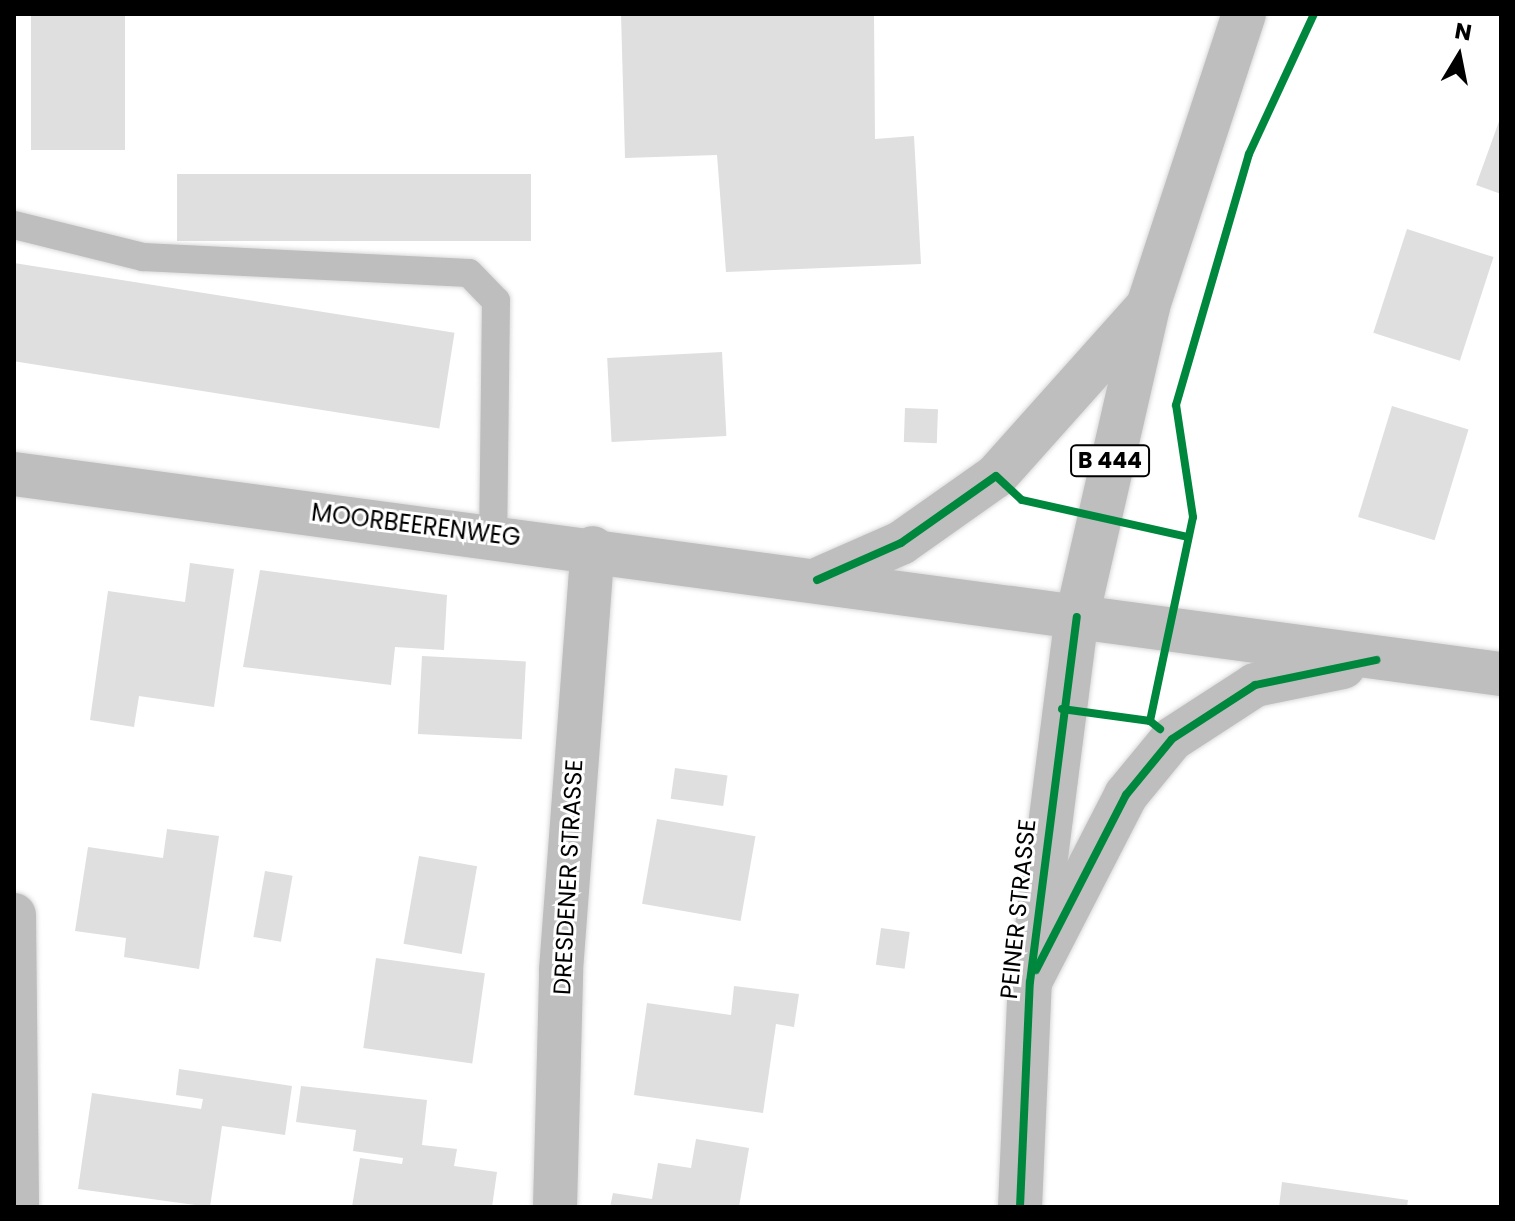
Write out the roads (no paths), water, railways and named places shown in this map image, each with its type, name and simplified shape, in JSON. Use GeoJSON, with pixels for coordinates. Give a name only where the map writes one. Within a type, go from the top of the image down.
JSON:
{"type":"FeatureCollection","features":[{"type":"Feature","properties":{"kind":"street","name":"B 444"},"geometry":{"type":"LineString","coordinates":[[1077,617],[1148,306],[1244,14]]}},
{"type":"Feature","properties":{"kind":"street"},"geometry":{"type":"LineString","coordinates":[[817,580],[901,543],[996,476],[1148,306]]}},
{"type":"Feature","properties":{"kind":"street","name":"MOORBEERENWEG"},"geometry":{"type":"LineString","coordinates":[[14,474],[593,548],[1376,660],[1501,674]]}},
{"type":"Feature","properties":{"kind":"street","name":"DRESDENER STRASSE"},"geometry":{"type":"LineString","coordinates":[[555,1207],[561,970],[593,548]]}},
{"type":"Feature","properties":{"kind":"street","name":"PEINER STRASSE"},"geometry":{"type":"LineString","coordinates":[[1020,1207],[1030,982],[1077,617]]}},
{"type":"Feature","properties":{"kind":"street","name":"MOORBEERENWEG"},"geometry":{"type":"LineString","coordinates":[[1030,982],[1126,795],[1172,739],[1255,685],[1376,660]]}},
{"type":"Feature","properties":{"kind":"street"},"geometry":{"type":"LineString","coordinates":[[14,915],[17,1207]]}},
{"type":"Feature","properties":{"kind":"lane"},"geometry":{"type":"LineString","coordinates":[[14,225],[143,257],[469,273],[496,301],[493,535]]}}]}
